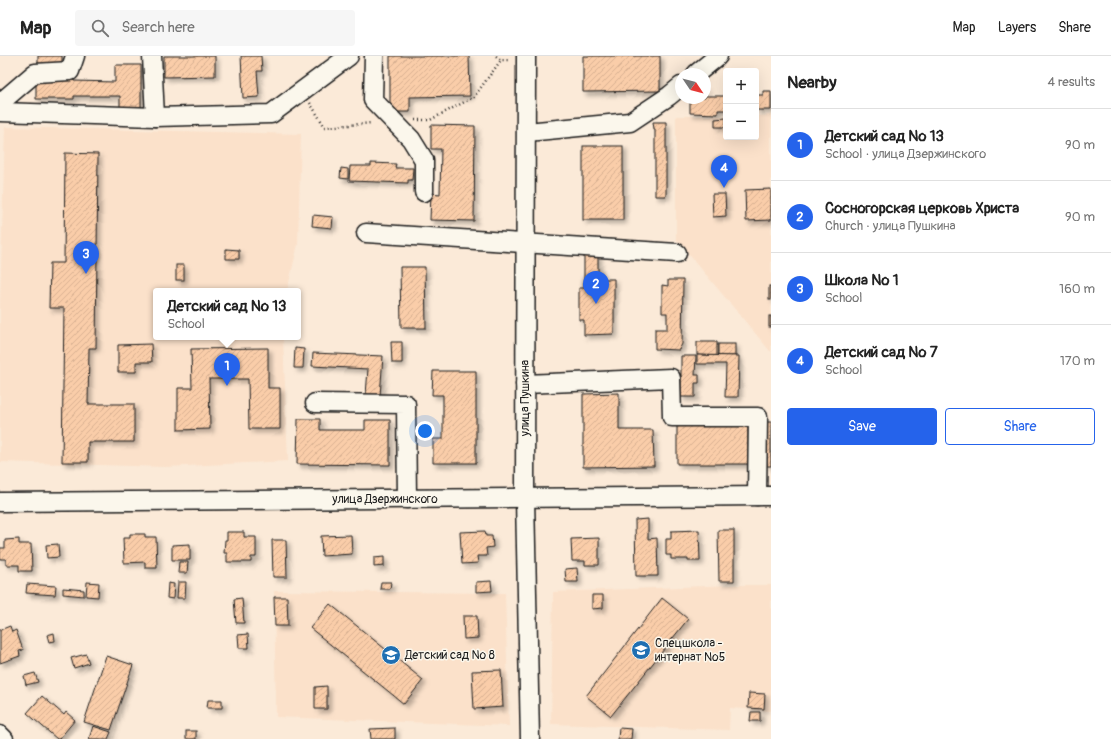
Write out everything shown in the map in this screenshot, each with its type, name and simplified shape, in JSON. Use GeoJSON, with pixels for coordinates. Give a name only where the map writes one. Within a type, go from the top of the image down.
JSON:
{"type":"FeatureCollection","features":[{"type":"Feature","properties":{"kind":"street"},"geometry":{"type":"LineString","coordinates":[[0,103],[35,73],[70,71],[75,56]]}},
{"type":"Feature","properties":{"kind":"street"},"geometry":{"type":"LineString","coordinates":[[152,56],[155,117]]}},
{"type":"Feature","properties":{"kind":"street"},"geometry":{"type":"LineString","coordinates":[[0,112],[155,117],[271,114],[349,56]]}},
{"type":"Feature","properties":{"kind":"street"},"geometry":{"type":"LineString","coordinates":[[374,56],[373,100],[411,139],[424,160],[424,192]]}},
{"type":"Feature","properties":{"kind":"street","name":"улица Пушкина"},"geometry":{"type":"LineString","coordinates":[[526,56],[525,498],[530,739]]}},
{"type":"Feature","properties":{"kind":"street"},"geometry":{"type":"LineString","coordinates":[[703,68],[718,56]]}},
{"type":"Feature","properties":{"kind":"street"},"geometry":{"type":"LineString","coordinates":[[527,132],[630,122],[675,91]]}},
{"type":"Feature","properties":{"kind":"street"},"geometry":{"type":"LineString","coordinates":[[366,233],[677,253]]}},
{"type":"Feature","properties":{"kind":"street"},"geometry":{"type":"LineString","coordinates":[[526,384],[671,378],[672,417],[758,417],[764,496]]}},
{"type":"Feature","properties":{"kind":"street"},"geometry":{"type":"LineString","coordinates":[[315,403],[406,404],[407,499]]}},
{"type":"Feature","properties":{"kind":"street","name":"улица Дзержинского"},"geometry":{"type":"LineString","coordinates":[[0,502],[764,496]]}},
{"type":"Feature","properties":{"kind":"street"},"geometry":{"type":"LineString","coordinates":[[0,735],[4,739]]}},
{"type":"Feature","properties":{"kind":"shaded area"},"geometry":{"type":"Polygon","coordinates":[[[771,115],[771,351],[676,239],[676,116],[723,116],[723,140],[759,140],[759,116],[771,115]]]}},
{"type":"Feature","properties":{"kind":"shaded area"},"geometry":{"type":"Polygon","coordinates":[[[5,127],[301,134],[298,244],[288,288],[153,288],[153,340],[283,340],[288,461],[166,467],[0,462],[0,304],[5,127]]]}},
{"type":"Feature","properties":{"kind":"shaded area","name":"Спецшкола - интернат №5"},"geometry":{"type":"Polygon","coordinates":[[[732,585],[771,585],[771,711],[730,708],[729,730],[551,724],[553,592],[732,585]]]}},
{"type":"Feature","properties":{"kind":"shaded area","name":"Детский сад № 8"},"geometry":{"type":"Polygon","coordinates":[[[274,591],[505,593],[509,726],[276,717],[274,591]]]}},
{"type":"Feature","properties":{"kind":"building"},"geometry":{"type":"Polygon","coordinates":[[[38,56],[62,56],[62,66],[38,66],[38,56]]]}},
{"type":"Feature","properties":{"kind":"building"},"geometry":{"type":"Polygon","coordinates":[[[164,56],[215,56],[215,76],[164,77],[164,56]]]}},
{"type":"Feature","properties":{"kind":"building"},"geometry":{"type":"Polygon","coordinates":[[[241,56],[261,56],[262,71],[257,71],[259,97],[243,98],[241,56]]]}},
{"type":"Feature","properties":{"kind":"building"},"geometry":{"type":"Polygon","coordinates":[[[390,56],[469,56],[470,96],[410,97],[410,112],[390,112],[390,56]]]}},
{"type":"Feature","properties":{"kind":"building"},"geometry":{"type":"Polygon","coordinates":[[[583,56],[660,56],[660,91],[583,92],[583,56]]]}},
{"type":"Feature","properties":{"kind":"building"},"geometry":{"type":"Polygon","coordinates":[[[115,65],[141,65],[141,108],[120,108],[120,96],[74,96],[74,99],[36,99],[36,79],[74,79],[74,81],[115,82],[115,65]]]}},
{"type":"Feature","properties":{"kind":"building"},"geometry":{"type":"Polygon","coordinates":[[[763,91],[771,91],[771,110],[759,110],[759,95],[763,95],[763,91]]]}},
{"type":"Feature","properties":{"kind":"building"},"geometry":{"type":"Polygon","coordinates":[[[711,96],[723,96],[723,110],[718,110],[718,114],[690,113],[690,104],[711,104],[711,96]]]}},
{"type":"Feature","properties":{"kind":"building"},"geometry":{"type":"Polygon","coordinates":[[[723,118],[723,127],[715,127],[715,119],[723,118]]]}},
{"type":"Feature","properties":{"kind":"building"},"geometry":{"type":"Polygon","coordinates":[[[653,122],[666,122],[666,196],[655,196],[655,129],[653,122]]]}},
{"type":"Feature","properties":{"kind":"building"},"geometry":{"type":"Polygon","coordinates":[[[431,125],[475,126],[474,221],[430,220],[431,193],[440,194],[441,149],[431,149],[431,125]]]}},
{"type":"Feature","properties":{"kind":"building"},"geometry":{"type":"Polygon","coordinates":[[[583,146],[623,146],[623,220],[583,220],[583,146]]]}},
{"type":"Feature","properties":{"kind":"building"},"geometry":{"type":"Polygon","coordinates":[[[65,153],[98,154],[96,348],[89,348],[88,404],[134,404],[134,442],[88,442],[88,462],[62,462],[64,308],[49,308],[50,263],[64,263],[65,153]]]}},
{"type":"Feature","properties":{"kind":"building"},"geometry":{"type":"Polygon","coordinates":[[[371,163],[396,164],[395,168],[413,168],[412,180],[408,180],[408,183],[349,181],[350,166],[371,166],[371,163]]]}},
{"type":"Feature","properties":{"kind":"building"},"geometry":{"type":"Polygon","coordinates":[[[341,168],[348,169],[348,179],[340,178],[341,168]]]}},
{"type":"Feature","properties":{"kind":"building"},"geometry":{"type":"Polygon","coordinates":[[[771,189],[771,220],[746,221],[745,190],[771,189]]]}},
{"type":"Feature","properties":{"kind":"building"},"geometry":{"type":"Polygon","coordinates":[[[712,194],[725,194],[726,216],[713,217],[712,194]]]}},
{"type":"Feature","properties":{"kind":"building"},"geometry":{"type":"Polygon","coordinates":[[[313,215],[333,217],[332,228],[312,226],[313,215]]]}},
{"type":"Feature","properties":{"kind":"building"},"geometry":{"type":"Polygon","coordinates":[[[226,249],[239,250],[239,259],[226,259],[226,249]]]}},
{"type":"Feature","properties":{"kind":"building"},"geometry":{"type":"Polygon","coordinates":[[[584,254],[598,254],[598,279],[614,279],[614,334],[584,335],[584,320],[579,320],[579,288],[584,288],[584,254]]]}},
{"type":"Feature","properties":{"kind":"building"},"geometry":{"type":"Polygon","coordinates":[[[176,265],[184,265],[184,280],[176,280],[176,265]]]}},
{"type":"Feature","properties":{"kind":"building"},"geometry":{"type":"Polygon","coordinates":[[[400,267],[425,267],[426,328],[401,328],[400,267]]]}},
{"type":"Feature","properties":{"kind":"building"},"geometry":{"type":"Polygon","coordinates":[[[668,280],[683,280],[682,344],[679,350],[655,349],[655,329],[667,329],[667,313],[662,313],[662,285],[668,286],[668,280]]]}},
{"type":"Feature","properties":{"kind":"building"},"geometry":{"type":"Polygon","coordinates":[[[769,286],[771,286],[771,300],[769,300],[769,286]]]}},
{"type":"Feature","properties":{"kind":"building"},"geometry":{"type":"Polygon","coordinates":[[[769,316],[771,316],[771,327],[769,327],[769,316]]]}},
{"type":"Feature","properties":{"kind":"building"},"geometry":{"type":"Polygon","coordinates":[[[391,342],[402,342],[402,363],[392,363],[391,342]]]}},
{"type":"Feature","properties":{"kind":"building"},"geometry":{"type":"Polygon","coordinates":[[[697,342],[717,342],[717,356],[697,355],[697,342]]]}},
{"type":"Feature","properties":{"kind":"building"},"geometry":{"type":"Polygon","coordinates":[[[151,344],[152,362],[136,362],[136,372],[118,372],[118,345],[151,344]]]}},
{"type":"Feature","properties":{"kind":"building"},"geometry":{"type":"Polygon","coordinates":[[[718,344],[735,344],[735,356],[718,356],[718,344]]]}},
{"type":"Feature","properties":{"kind":"building"},"geometry":{"type":"Polygon","coordinates":[[[268,348],[268,388],[280,388],[280,429],[249,429],[248,379],[209,379],[210,429],[178,430],[178,388],[192,388],[191,349],[268,348]]]}},
{"type":"Feature","properties":{"kind":"building"},"geometry":{"type":"Polygon","coordinates":[[[295,348],[304,349],[303,368],[294,368],[295,348]]]}},
{"type":"Feature","properties":{"kind":"building"},"geometry":{"type":"Polygon","coordinates":[[[313,353],[383,356],[380,396],[366,395],[368,369],[312,366],[313,353]]]}},
{"type":"Feature","properties":{"kind":"building"},"geometry":{"type":"Polygon","coordinates":[[[697,355],[739,356],[738,397],[725,397],[726,364],[697,364],[697,355]]]}},
{"type":"Feature","properties":{"kind":"building"},"geometry":{"type":"Polygon","coordinates":[[[681,356],[696,356],[695,375],[699,375],[699,383],[695,383],[695,397],[681,397],[681,356]]]}},
{"type":"Feature","properties":{"kind":"building"},"geometry":{"type":"Polygon","coordinates":[[[433,371],[476,371],[476,463],[433,463],[433,439],[443,439],[443,395],[432,395],[433,371]]]}},
{"type":"Feature","properties":{"kind":"building"},"geometry":{"type":"Polygon","coordinates":[[[619,393],[619,430],[653,430],[654,466],[583,467],[583,394],[619,393]]]}},
{"type":"Feature","properties":{"kind":"building"},"geometry":{"type":"Polygon","coordinates":[[[298,419],[320,419],[320,430],[365,430],[365,420],[390,420],[390,465],[297,464],[298,419]]]}},
{"type":"Feature","properties":{"kind":"building"},"geometry":{"type":"Polygon","coordinates":[[[766,422],[771,422],[771,466],[767,466],[766,422]]]}},
{"type":"Feature","properties":{"kind":"building"},"geometry":{"type":"Polygon","coordinates":[[[748,425],[748,464],[677,464],[677,426],[748,425]]]}},
{"type":"Feature","properties":{"kind":"building"},"geometry":{"type":"Polygon","coordinates":[[[648,519],[648,539],[657,538],[658,576],[636,576],[635,520],[648,519]]]}},
{"type":"Feature","properties":{"kind":"building"},"geometry":{"type":"Polygon","coordinates":[[[699,530],[700,561],[671,559],[671,555],[666,555],[666,539],[671,539],[671,531],[699,530]]]}},
{"type":"Feature","properties":{"kind":"building"},"geometry":{"type":"Polygon","coordinates":[[[718,530],[734,530],[734,581],[719,581],[718,530]]]}},
{"type":"Feature","properties":{"kind":"building"},"geometry":{"type":"Polygon","coordinates":[[[485,531],[486,536],[492,536],[493,547],[486,548],[487,556],[477,556],[478,563],[462,564],[460,532],[485,531]]]}},
{"type":"Feature","properties":{"kind":"building"},"geometry":{"type":"Polygon","coordinates":[[[227,532],[244,532],[244,537],[256,537],[256,557],[251,557],[251,562],[227,562],[227,553],[224,553],[227,532]]]}},
{"type":"Feature","properties":{"kind":"building"},"geometry":{"type":"Polygon","coordinates":[[[130,534],[145,534],[145,537],[156,537],[157,568],[145,568],[145,562],[124,563],[123,538],[130,538],[130,534]]]}},
{"type":"Feature","properties":{"kind":"building"},"geometry":{"type":"Polygon","coordinates":[[[351,535],[352,554],[322,556],[321,536],[351,535]]]}},
{"type":"Feature","properties":{"kind":"building"},"geometry":{"type":"Polygon","coordinates":[[[599,538],[599,565],[585,565],[585,561],[572,561],[571,539],[599,538]]]}},
{"type":"Feature","properties":{"kind":"building"},"geometry":{"type":"Polygon","coordinates":[[[19,539],[19,544],[31,544],[32,571],[19,571],[19,565],[6,565],[6,559],[0,559],[0,548],[5,548],[5,540],[19,539]]]}},
{"type":"Feature","properties":{"kind":"building"},"geometry":{"type":"Polygon","coordinates":[[[272,540],[286,540],[287,577],[273,577],[272,540]]]}},
{"type":"Feature","properties":{"kind":"building"},"geometry":{"type":"Polygon","coordinates":[[[58,544],[59,557],[47,558],[46,545],[58,544]]]}},
{"type":"Feature","properties":{"kind":"building"},"geometry":{"type":"Polygon","coordinates":[[[190,544],[190,560],[172,560],[172,545],[190,544]]]}},
{"type":"Feature","properties":{"kind":"building"},"geometry":{"type":"Polygon","coordinates":[[[384,557],[384,566],[374,567],[374,558],[384,557]]]}},
{"type":"Feature","properties":{"kind":"building"},"geometry":{"type":"Polygon","coordinates":[[[179,562],[188,562],[187,573],[178,573],[179,562]]]}},
{"type":"Feature","properties":{"kind":"building"},"geometry":{"type":"Polygon","coordinates":[[[577,568],[578,582],[566,582],[565,569],[577,568]]]}},
{"type":"Feature","properties":{"kind":"building"},"geometry":{"type":"Polygon","coordinates":[[[491,581],[492,591],[476,592],[476,582],[491,581]]]}},
{"type":"Feature","properties":{"kind":"building"},"geometry":{"type":"Polygon","coordinates":[[[87,582],[99,583],[98,597],[86,596],[87,582]]]}},
{"type":"Feature","properties":{"kind":"building"},"geometry":{"type":"Polygon","coordinates":[[[178,582],[186,582],[185,598],[177,598],[178,582]]]}},
{"type":"Feature","properties":{"kind":"building"},"geometry":{"type":"Polygon","coordinates":[[[381,582],[391,582],[390,589],[380,589],[381,582]]]}},
{"type":"Feature","properties":{"kind":"building"},"geometry":{"type":"Polygon","coordinates":[[[168,583],[174,584],[173,599],[167,598],[168,583]]]}},
{"type":"Feature","properties":{"kind":"building"},"geometry":{"type":"Polygon","coordinates":[[[27,584],[56,586],[55,595],[26,593],[27,584]]]}},
{"type":"Feature","properties":{"kind":"building"},"geometry":{"type":"Polygon","coordinates":[[[63,588],[84,590],[84,596],[63,594],[63,588]]]}},
{"type":"Feature","properties":{"kind":"building"},"geometry":{"type":"Polygon","coordinates":[[[592,595],[603,595],[603,608],[592,609],[592,595]]]}},
{"type":"Feature","properties":{"kind":"building"},"geometry":{"type":"Polygon","coordinates":[[[274,597],[287,597],[288,626],[275,626],[274,597]]]}},
{"type":"Feature","properties":{"kind":"building"},"geometry":{"type":"Polygon","coordinates":[[[242,598],[244,623],[236,623],[234,599],[242,598]]]}},
{"type":"Feature","properties":{"kind":"building"},"geometry":{"type":"Polygon","coordinates":[[[662,598],[688,619],[611,716],[586,696],[662,598]]]}},
{"type":"Feature","properties":{"kind":"building"},"geometry":{"type":"Polygon","coordinates":[[[330,604],[423,680],[404,704],[310,628],[330,604]]]}},
{"type":"Feature","properties":{"kind":"building"},"geometry":{"type":"Polygon","coordinates":[[[463,616],[477,616],[478,638],[464,639],[463,616]]]}},
{"type":"Feature","properties":{"kind":"building"},"geometry":{"type":"Polygon","coordinates":[[[10,626],[12,632],[16,630],[23,650],[19,651],[20,656],[0,663],[0,630],[10,626]]]}},
{"type":"Feature","properties":{"kind":"building"},"geometry":{"type":"Polygon","coordinates":[[[54,633],[55,641],[49,642],[47,635],[54,633]]]}},
{"type":"Feature","properties":{"kind":"building"},"geometry":{"type":"Polygon","coordinates":[[[248,634],[249,648],[239,648],[238,635],[248,634]]]}},
{"type":"Feature","properties":{"kind":"building"},"geometry":{"type":"Polygon","coordinates":[[[86,654],[89,663],[74,668],[71,658],[86,654]]]}},
{"type":"Feature","properties":{"kind":"building"},"geometry":{"type":"Polygon","coordinates":[[[106,656],[133,665],[111,730],[84,722],[106,656]]]}},
{"type":"Feature","properties":{"kind":"building"},"geometry":{"type":"Polygon","coordinates":[[[501,670],[503,707],[474,709],[472,671],[501,670]]]}},
{"type":"Feature","properties":{"kind":"building"},"geometry":{"type":"Polygon","coordinates":[[[35,673],[38,682],[26,685],[24,676],[35,673]]]}},
{"type":"Feature","properties":{"kind":"building"},"geometry":{"type":"Polygon","coordinates":[[[327,686],[327,709],[315,709],[315,687],[327,686]]]}},
{"type":"Feature","properties":{"kind":"building"},"geometry":{"type":"Polygon","coordinates":[[[749,693],[765,694],[764,709],[748,708],[749,693]]]}},
{"type":"Feature","properties":{"kind":"building"},"geometry":{"type":"Polygon","coordinates":[[[42,696],[64,715],[66,712],[75,720],[59,739],[57,739],[27,713],[42,696]]]}},
{"type":"Feature","properties":{"kind":"building"},"geometry":{"type":"Polygon","coordinates":[[[208,700],[222,700],[222,708],[207,708],[208,700]]]}},
{"type":"Feature","properties":{"kind":"building"},"geometry":{"type":"Polygon","coordinates":[[[751,712],[760,712],[760,721],[750,721],[751,712]]]}},
{"type":"Feature","properties":{"kind":"building"},"geometry":{"type":"Polygon","coordinates":[[[93,726],[111,732],[108,739],[89,739],[93,726]]]}},
{"type":"Feature","properties":{"kind":"building"},"geometry":{"type":"Polygon","coordinates":[[[395,728],[395,739],[371,739],[370,729],[395,728]]]}},
{"type":"Feature","properties":{"kind":"building"},"geometry":{"type":"Polygon","coordinates":[[[619,728],[632,729],[631,739],[618,739],[619,728]]]}},
{"type":"Feature","properties":{"kind":"building"},"geometry":{"type":"Polygon","coordinates":[[[186,731],[196,731],[196,739],[186,739],[186,731]]]}},
{"type":"Feature","properties":{"kind":"place","name":"Детский сад № 7"},"geometry":{"type":"Point","coordinates":[724,188]}},
{"type":"Feature","properties":{"kind":"place","name":"Школа № 1"},"geometry":{"type":"Point","coordinates":[86,274]}},
{"type":"Feature","properties":{"kind":"place","name":"Сосногорская церковь Христа"},"geometry":{"type":"Point","coordinates":[596,304]}},
{"type":"Feature","properties":{"kind":"place","name":"Детский сад № 13"},"geometry":{"type":"Point","coordinates":[227,386]}},
{"type":"Feature","properties":{"kind":"place","name":"Спецшкола - интернат №5"},"geometry":{"type":"Point","coordinates":[641,650]}},
{"type":"Feature","properties":{"kind":"place","name":"Детский сад № 8"},"geometry":{"type":"Point","coordinates":[391,655]}}]}
